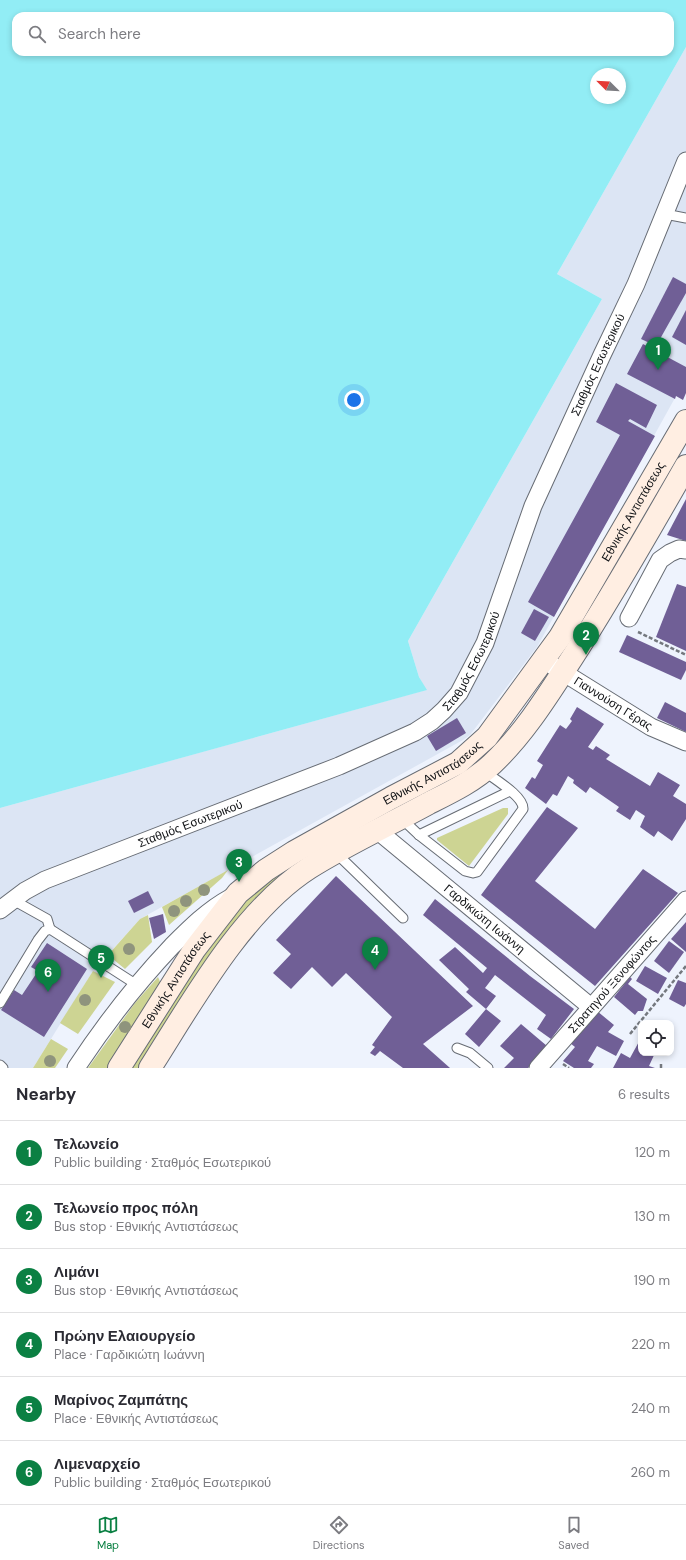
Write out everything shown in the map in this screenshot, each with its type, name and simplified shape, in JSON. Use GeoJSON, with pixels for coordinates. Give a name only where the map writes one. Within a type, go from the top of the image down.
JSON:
{"type":"FeatureCollection","features":[{"type":"Feature","properties":{"kind":"main road","name":"Εθνικής Αντιστάσεως"},"geometry":{"type":"LineString","coordinates":[[119,1068],[194,950],[238,893],[266,870],[294,852],[470,755],[497,724],[544,660],[571,619],[686,421]]}},
{"type":"Feature","properties":{"kind":"main road","name":"Εθνικής Αντιστάσεως"},"geometry":{"type":"LineString","coordinates":[[151,1068],[212,973],[250,922],[272,897],[294,878],[336,853],[451,792],[484,771],[513,743],[563,672],[600,614],[686,466]]}},
{"type":"Feature","properties":{"kind":"main road"},"geometry":{"type":"LineString","coordinates":[[390,798],[401,818]]}},
{"type":"Feature","properties":{"kind":"street","name":"Σταθμός Εσωτερικού"},"geometry":{"type":"LineString","coordinates":[[6,905],[45,880],[212,817],[372,752],[415,732],[432,721],[444,710],[459,692],[480,655],[533,506],[636,284],[686,161]]}},
{"type":"Feature","properties":{"kind":"street"},"geometry":{"type":"LineString","coordinates":[[618,539],[660,560]]}},
{"type":"Feature","properties":{"kind":"street"},"geometry":{"type":"LineString","coordinates":[[630,623],[660,560],[670,552],[679,549],[686,550]]}},
{"type":"Feature","properties":{"kind":"street","name":"Γιαννούση Γέρας"},"geometry":{"type":"LineString","coordinates":[[544,660],[651,727],[686,742]]}},
{"type":"Feature","properties":{"kind":"street","name":"Γαρδικιώτη Ιωάννη"},"geometry":{"type":"LineString","coordinates":[[378,831],[591,1007]]}},
{"type":"Feature","properties":{"kind":"street"},"geometry":{"type":"LineString","coordinates":[[76,1068],[99,1033],[137,985],[200,919],[219,904],[238,893]]}},
{"type":"Feature","properties":{"kind":"street","name":"Στρατηγού Ξενοφώντος"},"geometry":{"type":"LineString","coordinates":[[538,1068],[686,900]]}},
{"type":"Feature","properties":{"kind":"lane"},"geometry":{"type":"LineString","coordinates":[[665,214],[686,218]]}},
{"type":"Feature","properties":{"kind":"lane"},"geometry":{"type":"LineString","coordinates":[[401,818],[419,835],[465,871],[469,873],[477,872],[523,809],[522,801],[484,771]]}},
{"type":"Feature","properties":{"kind":"lane"},"geometry":{"type":"LineString","coordinates":[[419,835],[510,792]]}},
{"type":"Feature","properties":{"kind":"lane"},"geometry":{"type":"LineString","coordinates":[[336,853],[403,918]]}},
{"type":"Feature","properties":{"kind":"lane"},"geometry":{"type":"LineString","coordinates":[[6,905],[47,919],[50,929],[137,985]]}},
{"type":"Feature","properties":{"kind":"lane"},"geometry":{"type":"LineString","coordinates":[[0,1003],[44,931],[50,929]]}},
{"type":"Feature","properties":{"kind":"lane"},"geometry":{"type":"LineString","coordinates":[[458,1048],[470,1052],[488,1068]]}},
{"type":"Feature","properties":{"kind":"lane"},"geometry":{"type":"LineString","coordinates":[[0,1064],[3,1068]]}},
{"type":"Feature","properties":{"kind":"path"},"geometry":{"type":"LineString","coordinates":[[630,623],[686,655]]}},
{"type":"Feature","properties":{"kind":"path"},"geometry":{"type":"LineString","coordinates":[[630,1034],[686,966]]}},
{"type":"Feature","properties":{"kind":"shaded area"},"geometry":{"type":"Polygon","coordinates":[[[686,47],[686,378],[537,647],[470,735],[463,740],[140,919],[93,971],[33,1068],[0,1068],[0,808],[426,690],[419,677],[408,641],[602,299],[557,274],[686,47]]]}},
{"type":"Feature","properties":{"kind":"green space"},"geometry":{"type":"Polygon","coordinates":[[[503,808],[508,808],[508,814],[469,866],[437,840],[437,838],[503,808]]]}},
{"type":"Feature","properties":{"kind":"green space"},"geometry":{"type":"Polygon","coordinates":[[[312,857],[143,1068],[130,1068],[196,965],[227,920],[248,898],[292,862],[312,857]]]}},
{"type":"Feature","properties":{"kind":"green space"},"geometry":{"type":"Polygon","coordinates":[[[228,870],[222,878],[169,925],[162,907],[228,870]]]}},
{"type":"Feature","properties":{"kind":"green space"},"geometry":{"type":"Polygon","coordinates":[[[148,915],[152,942],[125,969],[108,955],[140,919],[148,915]]]}},
{"type":"Feature","properties":{"kind":"green space"},"geometry":{"type":"Polygon","coordinates":[[[93,971],[115,982],[78,1034],[60,1023],[93,971]]]}},
{"type":"Feature","properties":{"kind":"green space"},"geometry":{"type":"Polygon","coordinates":[[[158,977],[161,984],[110,1068],[88,1068],[135,1003],[158,977]]]}},
{"type":"Feature","properties":{"kind":"green space"},"geometry":{"type":"Polygon","coordinates":[[[51,1039],[68,1049],[55,1068],[33,1068],[51,1039]]]}},
{"type":"Feature","properties":{"kind":"water"},"geometry":{"type":"Polygon","coordinates":[[[0,0],[686,0],[686,47],[557,274],[602,299],[408,641],[419,677],[427,690],[0,808],[0,0]]]}},
{"type":"Feature","properties":{"kind":"building"},"geometry":{"type":"Polygon","coordinates":[[[673,277],[686,284],[686,293],[656,346],[641,339],[673,277]]]}},
{"type":"Feature","properties":{"kind":"building"},"geometry":{"type":"Polygon","coordinates":[[[686,310],[686,345],[672,337],[686,310]]]}},
{"type":"Feature","properties":{"kind":"building"},"geometry":{"type":"Polygon","coordinates":[[[643,344],[686,367],[686,393],[683,400],[676,396],[675,399],[627,374],[643,344]]]}},
{"type":"Feature","properties":{"kind":"building"},"geometry":{"type":"Polygon","coordinates":[[[616,383],[657,405],[646,428],[630,419],[628,421],[655,436],[554,617],[528,602],[620,435],[596,422],[616,383]]]}},
{"type":"Feature","properties":{"kind":"building"},"geometry":{"type":"Polygon","coordinates":[[[686,499],[686,541],[667,535],[686,499]]]}},
{"type":"Feature","properties":{"kind":"building"},"geometry":{"type":"Polygon","coordinates":[[[677,584],[686,587],[686,651],[656,637],[677,584]]]}},
{"type":"Feature","properties":{"kind":"building"},"geometry":{"type":"Polygon","coordinates":[[[534,609],[549,617],[535,641],[521,633],[534,609]]]}},
{"type":"Feature","properties":{"kind":"building"},"geometry":{"type":"Polygon","coordinates":[[[627,635],[686,662],[686,670],[681,680],[619,652],[627,635]]]}},
{"type":"Feature","properties":{"kind":"building"},"geometry":{"type":"Polygon","coordinates":[[[665,702],[686,713],[686,732],[657,718],[665,702]]]}},
{"type":"Feature","properties":{"kind":"building"},"geometry":{"type":"Polygon","coordinates":[[[577,707],[604,724],[588,747],[593,750],[596,746],[610,755],[606,759],[650,786],[658,772],[680,785],[673,796],[686,804],[686,819],[672,841],[658,831],[654,837],[640,827],[645,816],[636,810],[630,820],[616,811],[619,807],[590,787],[586,793],[573,783],[574,780],[568,776],[557,796],[553,794],[546,804],[525,788],[532,777],[535,779],[543,765],[537,761],[560,725],[566,729],[572,721],[570,719],[577,707]]]}},
{"type":"Feature","properties":{"kind":"building"},"geometry":{"type":"Polygon","coordinates":[[[457,718],[466,733],[436,751],[427,736],[457,718]]]}},
{"type":"Feature","properties":{"kind":"building"},"geometry":{"type":"Polygon","coordinates":[[[547,807],[578,828],[535,881],[595,929],[643,869],[678,893],[595,986],[481,895],[547,807]]]}},
{"type":"Feature","properties":{"kind":"building"},"geometry":{"type":"Polygon","coordinates":[[[336,876],[473,1006],[423,1044],[450,1068],[403,1068],[380,1051],[375,1056],[370,1053],[375,1047],[372,1045],[392,1017],[346,973],[332,987],[312,967],[291,989],[273,973],[291,954],[276,940],[336,876]]]}},
{"type":"Feature","properties":{"kind":"building"},"geometry":{"type":"Polygon","coordinates":[[[148,891],[154,903],[134,913],[128,901],[148,891]]]}},
{"type":"Feature","properties":{"kind":"building"},"geometry":{"type":"Polygon","coordinates":[[[435,899],[530,976],[574,1009],[551,1039],[537,1029],[546,1015],[495,975],[485,988],[496,996],[486,1009],[466,992],[469,989],[439,960],[455,947],[483,973],[487,968],[423,915],[435,899]]]}},
{"type":"Feature","properties":{"kind":"building"},"geometry":{"type":"Polygon","coordinates":[[[163,914],[166,932],[154,939],[149,918],[163,914]]]}},
{"type":"Feature","properties":{"kind":"building"},"geometry":{"type":"Polygon","coordinates":[[[686,922],[686,952],[671,939],[686,922]]]}},
{"type":"Feature","properties":{"kind":"building"},"geometry":{"type":"Polygon","coordinates":[[[669,941],[684,952],[669,973],[654,961],[669,941]]]}},
{"type":"Feature","properties":{"kind":"building"},"geometry":{"type":"Polygon","coordinates":[[[47,943],[87,969],[44,1037],[1,1010],[14,990],[22,995],[38,971],[31,967],[47,943]]]}},
{"type":"Feature","properties":{"kind":"building"},"geometry":{"type":"Polygon","coordinates":[[[645,966],[667,978],[658,994],[636,981],[645,966]]]}},
{"type":"Feature","properties":{"kind":"building"},"geometry":{"type":"Polygon","coordinates":[[[630,977],[632,979],[628,984],[647,999],[643,1011],[638,1011],[635,1015],[614,997],[630,977]]]}},
{"type":"Feature","properties":{"kind":"building"},"geometry":{"type":"Polygon","coordinates":[[[678,980],[686,983],[686,1004],[684,1007],[669,999],[678,980]]]}},
{"type":"Feature","properties":{"kind":"building"},"geometry":{"type":"Polygon","coordinates":[[[486,1009],[501,1021],[479,1047],[465,1034],[486,1009]]]}},
{"type":"Feature","properties":{"kind":"building"},"geometry":{"type":"Polygon","coordinates":[[[597,1011],[614,1025],[608,1032],[624,1041],[616,1056],[597,1046],[588,1061],[594,1064],[591,1068],[574,1068],[563,1061],[575,1047],[570,1043],[597,1011]]]}},
{"type":"Feature","properties":{"kind":"building"},"geometry":{"type":"Polygon","coordinates":[[[521,1024],[547,1046],[528,1068],[504,1068],[514,1058],[500,1046],[521,1024]]]}},
{"type":"Feature","properties":{"kind":"building"},"geometry":{"type":"Polygon","coordinates":[[[638,1043],[638,1056],[654,1056],[649,1066],[655,1068],[613,1068],[621,1053],[630,1058],[638,1043]]]}},
{"type":"Feature","properties":{"kind":"place","name":"Τελωνείο"},"geometry":{"type":"Point","coordinates":[658,370]}},
{"type":"Feature","properties":{"kind":"place","name":"Τελωνείο προς πόλη"},"geometry":{"type":"Point","coordinates":[586,655]}},
{"type":"Feature","properties":{"kind":"place","name":"Λιμάνι"},"geometry":{"type":"Point","coordinates":[239,882]}},
{"type":"Feature","properties":{"kind":"place","name":"Πρώην Ελαιουργείο"},"geometry":{"type":"Point","coordinates":[375,970]}},
{"type":"Feature","properties":{"kind":"place","name":"Μαρίνος Ζαμπάτης"},"geometry":{"type":"Point","coordinates":[101,978]}},
{"type":"Feature","properties":{"kind":"place","name":"Λιμεναρχείο"},"geometry":{"type":"Point","coordinates":[48,992]}}]}
